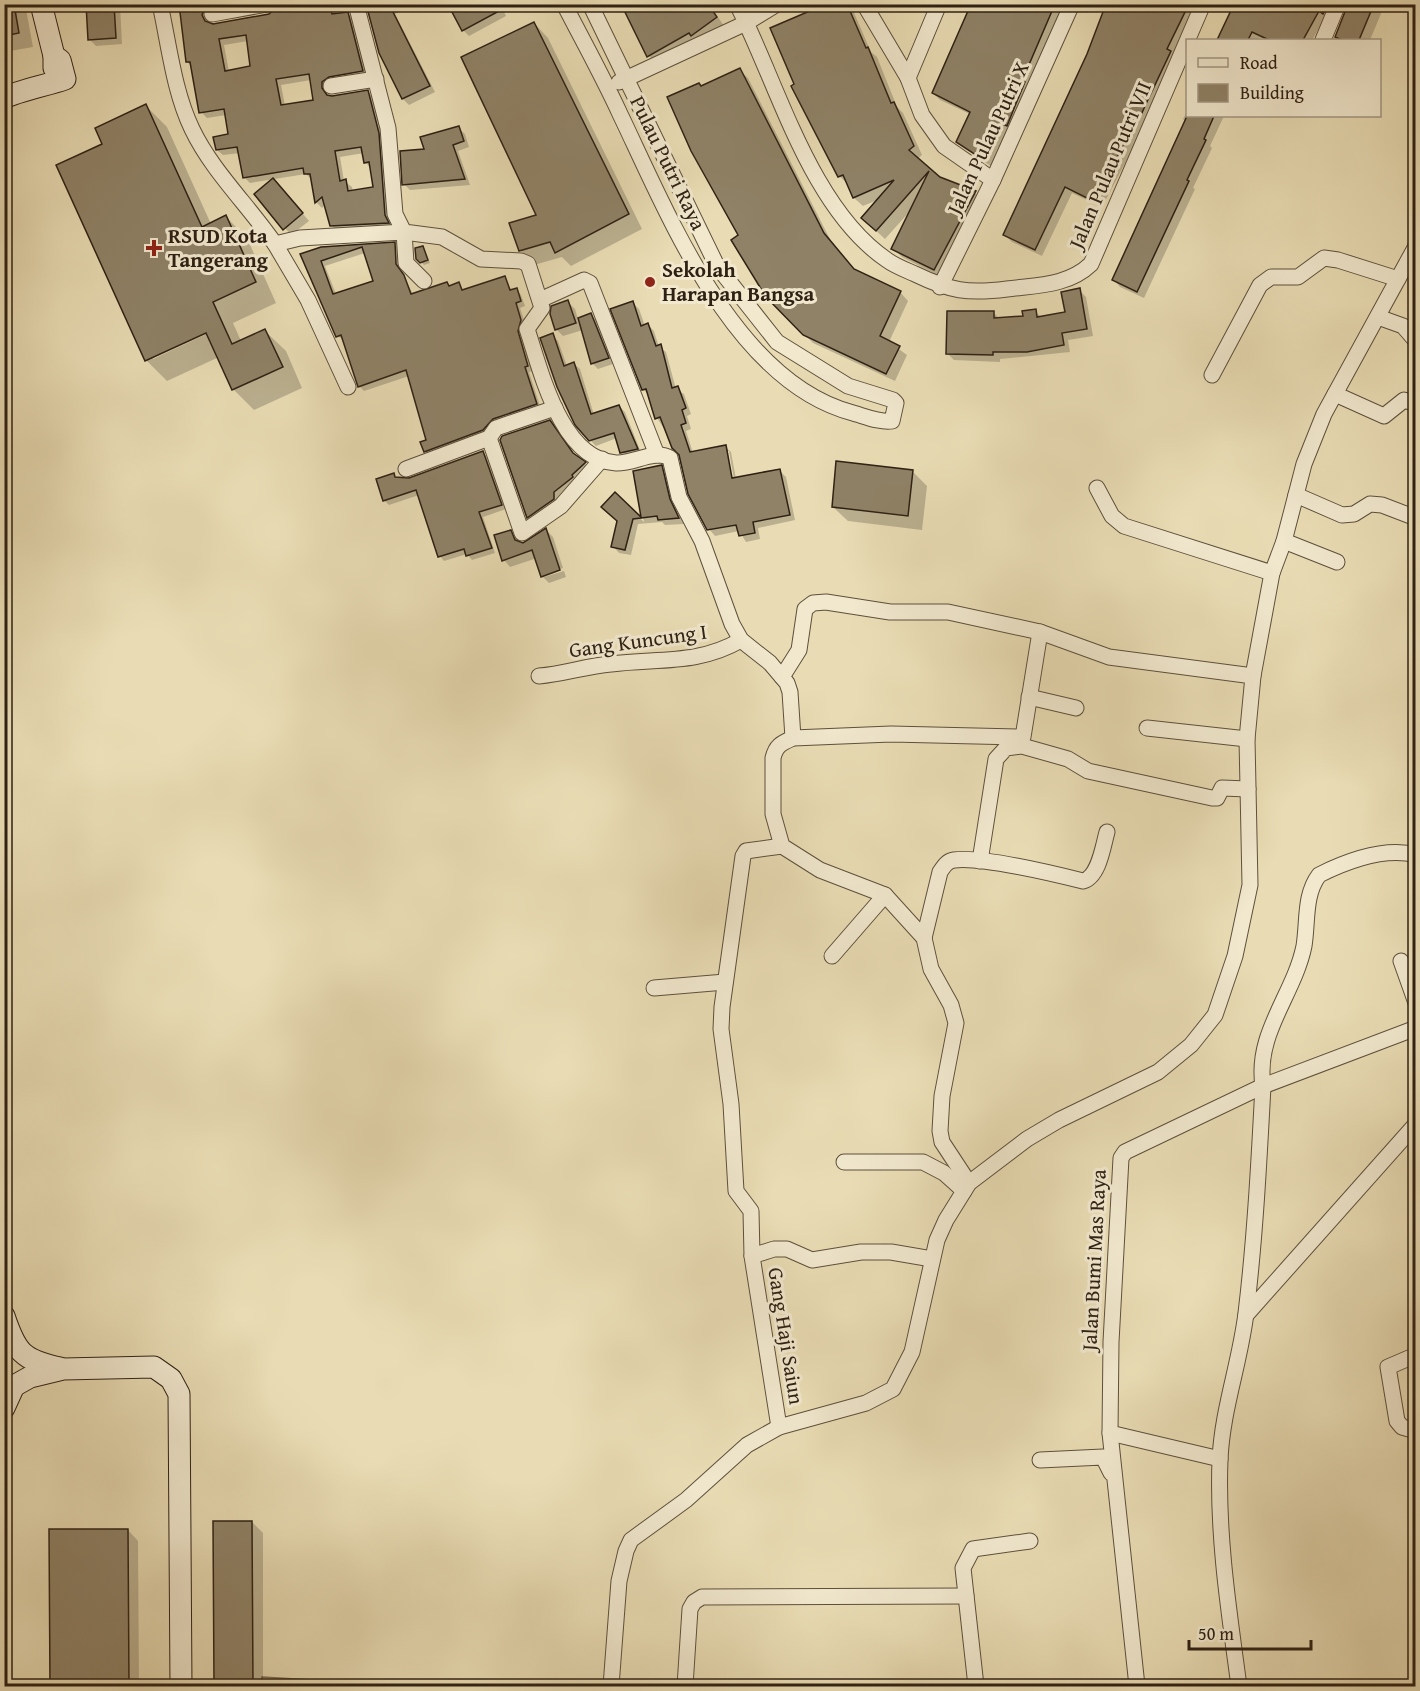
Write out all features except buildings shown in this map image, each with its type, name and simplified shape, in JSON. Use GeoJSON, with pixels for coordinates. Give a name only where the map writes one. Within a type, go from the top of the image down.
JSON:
{"type":"FeatureCollection","features":[{"type":"Feature","properties":{"kind":"street"},"geometry":{"type":"LineString","coordinates":[[7,93],[30,91],[62,80],[60,60],[54,56],[41,4]]}},
{"type":"Feature","properties":{"kind":"street"},"geometry":{"type":"LineString","coordinates":[[160,4],[183,105],[191,128],[218,169],[276,244],[308,300],[348,387]]}},
{"type":"Feature","properties":{"kind":"street"},"geometry":{"type":"LineString","coordinates":[[212,14],[267,4]]}},
{"type":"Feature","properties":{"kind":"street"},"geometry":{"type":"LineString","coordinates":[[356,4],[388,129],[395,214],[404,232],[406,263],[424,281]]}},
{"type":"Feature","properties":{"kind":"street","name":"Pulau Putri Raya"},"geometry":{"type":"LineString","coordinates":[[564,4],[608,87],[700,277],[762,357],[799,390],[841,410],[889,422],[894,418],[896,403],[893,400],[848,386],[777,342],[717,266],[590,4]]}},
{"type":"Feature","properties":{"kind":"street","name":"Jalan Pulau Putri VII"},"geometry":{"type":"LineString","coordinates":[[737,4],[805,158],[843,217],[863,240],[887,261],[940,287],[979,293],[1065,281],[1080,275],[1091,264],[1186,43]]}},
{"type":"Feature","properties":{"kind":"street"},"geometry":{"type":"LineString","coordinates":[[608,87],[746,23],[777,4]]}},
{"type":"Feature","properties":{"kind":"street"},"geometry":{"type":"LineString","coordinates":[[864,4],[908,78],[922,115],[944,146],[993,180]]}},
{"type":"Feature","properties":{"kind":"street"},"geometry":{"type":"LineString","coordinates":[[908,78],[939,4]]}},
{"type":"Feature","properties":{"kind":"street","name":"Jalan Pulau Putri X"},"geometry":{"type":"LineString","coordinates":[[940,287],[993,180],[1072,4]]}},
{"type":"Feature","properties":{"kind":"street","name":"Jalan Pulau Putri VII"},"geometry":{"type":"LineString","coordinates":[[1188,39],[1203,4]]}},
{"type":"Feature","properties":{"kind":"street"},"geometry":{"type":"LineString","coordinates":[[1323,39],[1338,4]]}},
{"type":"Feature","properties":{"kind":"street"},"geometry":{"type":"LineString","coordinates":[[331,86],[376,79]]}},
{"type":"Feature","properties":{"kind":"street"},"geometry":{"type":"LineString","coordinates":[[276,244],[300,238],[404,232],[442,237],[481,259],[525,262],[540,300],[540,310],[527,329],[549,396],[570,435],[584,450],[614,463],[627,463],[657,454],[670,458],[679,497],[702,541],[741,640],[770,663],[782,677],[790,692],[793,738]]}},
{"type":"Feature","properties":{"kind":"street"},"geometry":{"type":"LineString","coordinates":[[611,1686],[619,1581],[631,1540],[686,1500],[747,1445],[779,1427],[866,1403],[893,1389],[912,1352],[932,1259],[946,1220],[967,1187],[1027,1139],[1059,1119],[1158,1072],[1191,1046],[1215,1015],[1236,956],[1250,885],[1247,739],[1253,676],[1272,573],[1284,541],[1304,464],[1324,414],[1416,246]]}},
{"type":"Feature","properties":{"kind":"street"},"geometry":{"type":"LineString","coordinates":[[1212,375],[1249,303],[1260,285],[1271,277],[1298,277],[1324,258],[1338,260],[1398,279]]}},
{"type":"Feature","properties":{"kind":"street"},"geometry":{"type":"LineString","coordinates":[[540,300],[584,280],[590,283],[657,454]]}},
{"type":"Feature","properties":{"kind":"street"},"geometry":{"type":"LineString","coordinates":[[1378,317],[1403,326],[1416,341]]}},
{"type":"Feature","properties":{"kind":"street"},"geometry":{"type":"LineString","coordinates":[[762,357],[777,342]]}},
{"type":"Feature","properties":{"kind":"street"},"geometry":{"type":"LineString","coordinates":[[1335,394],[1384,416],[1404,400],[1416,404]]}},
{"type":"Feature","properties":{"kind":"street"},"geometry":{"type":"LineString","coordinates":[[405,469],[489,438],[496,428],[555,408]]}},
{"type":"Feature","properties":{"kind":"street"},"geometry":{"type":"LineString","coordinates":[[489,438],[522,532],[561,506],[602,459]]}},
{"type":"Feature","properties":{"kind":"street"},"geometry":{"type":"LineString","coordinates":[[1097,488],[1112,516],[1124,526],[1272,573]]}},
{"type":"Feature","properties":{"kind":"street"},"geometry":{"type":"LineString","coordinates":[[1296,495],[1348,516],[1370,504],[1382,505],[1416,518]]}},
{"type":"Feature","properties":{"kind":"street"},"geometry":{"type":"LineString","coordinates":[[1284,541],[1337,562]]}},
{"type":"Feature","properties":{"kind":"street"},"geometry":{"type":"LineString","coordinates":[[782,677],[799,650],[805,609],[813,603],[843,603],[890,612],[948,612],[1040,632],[1109,657],[1253,676]]}},
{"type":"Feature","properties":{"kind":"street"},"geometry":{"type":"LineString","coordinates":[[1023,742],[1040,632]]}},
{"type":"Feature","properties":{"kind":"street","name":"Gang Kuncung I"},"geometry":{"type":"LineString","coordinates":[[539,676],[611,664],[696,659],[741,640]]}},
{"type":"Feature","properties":{"kind":"street"},"geometry":{"type":"LineString","coordinates":[[1029,698],[1076,708]]}},
{"type":"Feature","properties":{"kind":"street"},"geometry":{"type":"LineString","coordinates":[[1147,728],[1247,739]]}},
{"type":"Feature","properties":{"kind":"street"},"geometry":{"type":"LineString","coordinates":[[782,846],[774,814],[773,758],[775,749],[793,738],[891,734],[1023,742],[1068,759],[1088,771],[1212,798],[1217,798],[1222,788],[1248,789]]}},
{"type":"Feature","properties":{"kind":"street"},"geometry":{"type":"LineString","coordinates":[[980,861],[996,759],[1006,748],[1023,742]]}},
{"type":"Feature","properties":{"kind":"street"},"geometry":{"type":"LineString","coordinates":[[967,1187],[942,1142],[940,1131],[942,1096],[956,1023],[951,1005],[931,969],[924,938],[940,872],[946,863],[954,860],[980,861],[1083,881],[1088,880],[1094,872],[1107,832]]}},
{"type":"Feature","properties":{"kind":"street"},"geometry":{"type":"LineString","coordinates":[[752,1256],[751,1211],[736,1191],[731,1104],[721,1029],[725,982],[743,856],[746,851],[782,846],[820,870],[885,895],[924,938]]}},
{"type":"Feature","properties":{"kind":"street"},"geometry":{"type":"LineString","coordinates":[[1239,1686],[1220,1500],[1220,1459],[1225,1411],[1246,1315],[1263,1086],[1261,1070],[1265,1044],[1303,948],[1309,892],[1319,875],[1355,861],[1396,852],[1416,855]]}},
{"type":"Feature","properties":{"kind":"street"},"geometry":{"type":"LineString","coordinates":[[832,956],[885,895]]}},
{"type":"Feature","properties":{"kind":"street"},"geometry":{"type":"LineString","coordinates":[[1401,961],[1416,1003]]}},
{"type":"Feature","properties":{"kind":"street"},"geometry":{"type":"LineString","coordinates":[[654,988],[725,982]]}},
{"type":"Feature","properties":{"kind":"street","name":"Jalan Bumi Mas Raya"},"geometry":{"type":"LineString","coordinates":[[1137,1686],[1114,1479],[1108,1445],[1121,1158],[1125,1152],[1263,1086],[1416,1028]]}},
{"type":"Feature","properties":{"kind":"street"},"geometry":{"type":"LineString","coordinates":[[1246,1315],[1416,1124]]}},
{"type":"Feature","properties":{"kind":"street"},"geometry":{"type":"LineString","coordinates":[[844,1162],[922,1162],[967,1187]]}},
{"type":"Feature","properties":{"kind":"street","name":"Gang Haji Saiun"},"geometry":{"type":"LineString","coordinates":[[779,1427],[752,1256],[774,1249],[787,1250],[812,1260],[861,1252],[891,1252],[932,1259]]}},
{"type":"Feature","properties":{"kind":"street"},"geometry":{"type":"LineString","coordinates":[[4,1316],[20,1353],[35,1363],[63,1369]]}},
{"type":"Feature","properties":{"kind":"street"},"geometry":{"type":"LineString","coordinates":[[1416,1355],[1388,1367],[1397,1421],[1402,1427],[1416,1431]]}},
{"type":"Feature","properties":{"kind":"street"},"geometry":{"type":"LineString","coordinates":[[4,1408],[14,1386],[30,1377],[63,1369],[153,1367],[171,1379],[179,1394],[181,1686]]}},
{"type":"Feature","properties":{"kind":"street"},"geometry":{"type":"LineString","coordinates":[[1040,1460],[1108,1445],[1220,1459]]}},
{"type":"Feature","properties":{"kind":"street"},"geometry":{"type":"LineString","coordinates":[[976,1686],[963,1568],[973,1549],[1030,1541]]}},
{"type":"Feature","properties":{"kind":"street"},"geometry":{"type":"LineString","coordinates":[[685,1686],[690,1608],[702,1597],[966,1596]]}},
{"type":"Feature","properties":{"kind":"shaded area"},"geometry":{"type":"Polygon","coordinates":[[[262,1677],[362,1683],[367,1686],[262,1686],[262,1677]]]}},
{"type":"Feature","properties":{"kind":"place","name":"RSUD Kota Tangerang"},"geometry":{"type":"Point","coordinates":[154,248]}},
{"type":"Feature","properties":{"kind":"place","name":"Sekolah Harapan Bangsa"},"geometry":{"type":"Point","coordinates":[650,282]}}]}
